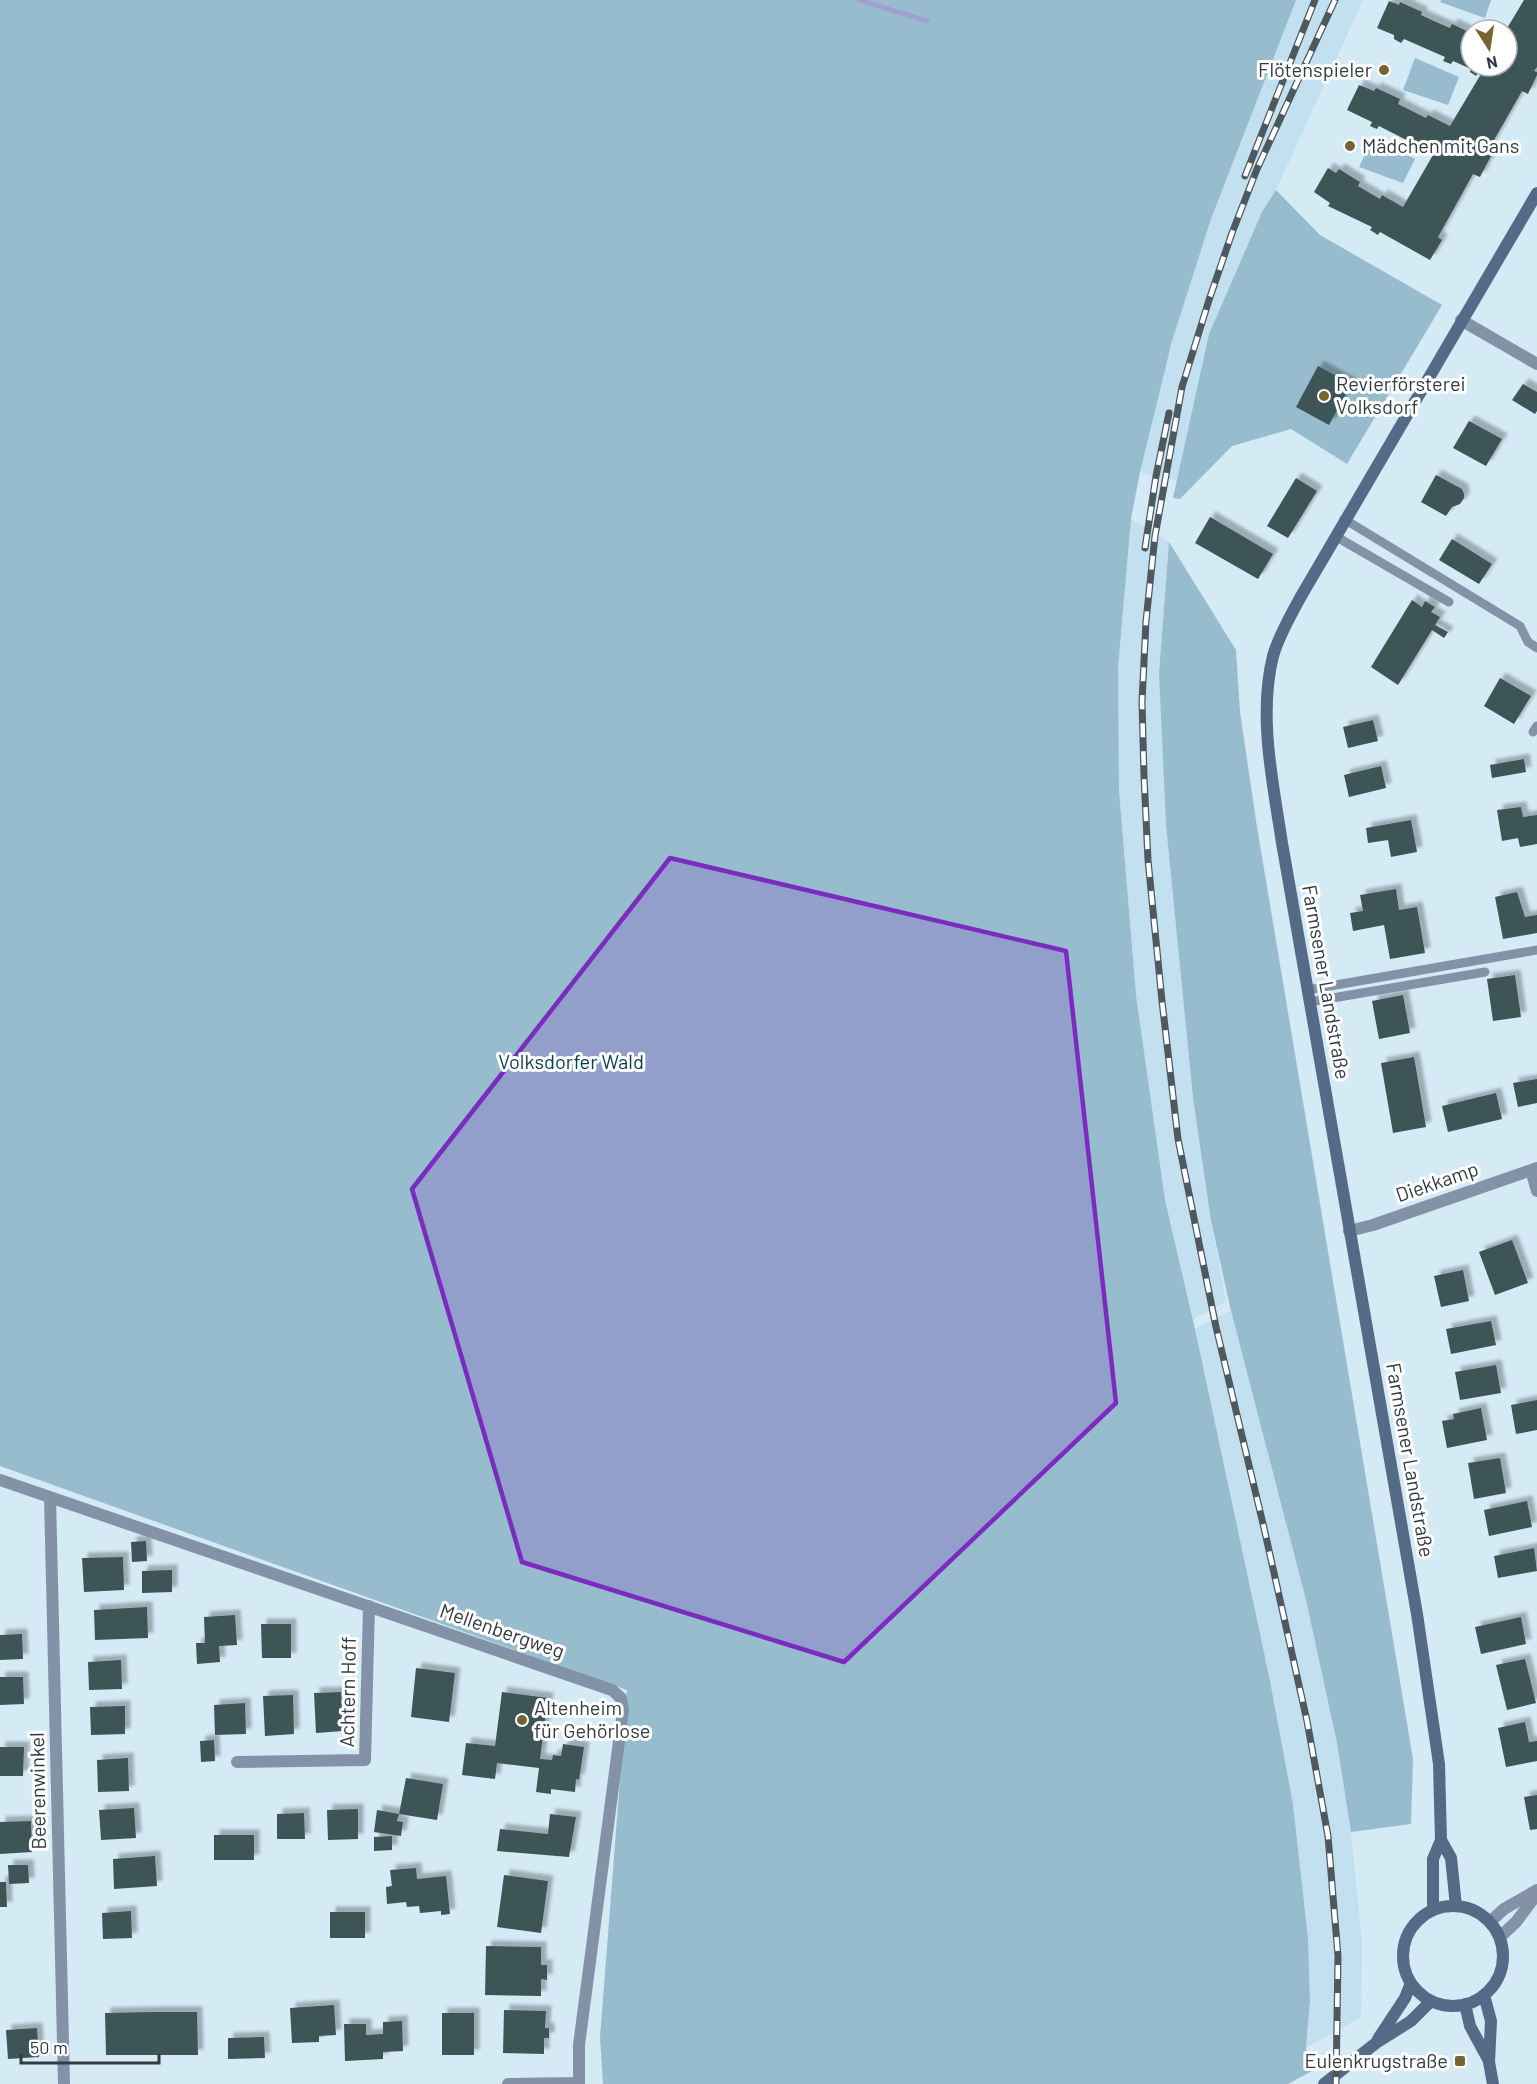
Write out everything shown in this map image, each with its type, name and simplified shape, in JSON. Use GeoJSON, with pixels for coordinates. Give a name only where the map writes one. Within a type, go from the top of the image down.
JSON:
{"type":"FeatureCollection","features":[{"type":"Feature","properties":{"kind":"main road","name":"Farmsener Landstraße"},"geometry":{"type":"LineString","coordinates":[[1433,1910],[1433,1859],[1441,1840],[1439,1764],[1435,1731],[1417,1614],[1273,787],[1267,709],[1271,669],[1277,644],[1300,598],[1344,519],[1537,193]]}},
{"type":"Feature","properties":{"kind":"main road","name":"Farmsener Landstraße"},"geometry":{"type":"LineString","coordinates":[[1441,1840],[1451,1858],[1456,1906]]}},
{"type":"Feature","properties":{"kind":"main road"},"geometry":{"type":"LineString","coordinates":[[1445,1906],[1456,1906],[1478,1912],[1490,1922],[1500,1937],[1503,1964],[1496,1981],[1476,2001],[1448,2005],[1431,2001],[1421,1995],[1411,1983],[1404,1963],[1405,1942],[1415,1923],[1433,1910],[1445,1906]]}},
{"type":"Feature","properties":{"kind":"main road"},"geometry":{"type":"LineString","coordinates":[[1376,2043],[1405,1998],[1411,1983]]}},
{"type":"Feature","properties":{"kind":"main road"},"geometry":{"type":"LineString","coordinates":[[1484,1995],[1491,2021],[1489,2062],[1493,2084]]}},
{"type":"Feature","properties":{"kind":"main road"},"geometry":{"type":"LineString","coordinates":[[1324,2084],[1376,2043],[1411,2021],[1431,2001]]}},
{"type":"Feature","properties":{"kind":"main road"},"geometry":{"type":"LineString","coordinates":[[1465,2004],[1470,2026],[1489,2062]]}},
{"type":"Feature","properties":{"kind":"street"},"geometry":{"type":"LineString","coordinates":[[1461,320],[1537,364]]}},
{"type":"Feature","properties":{"kind":"street"},"geometry":{"type":"LineString","coordinates":[[1534,1169],[1537,1191]]}},
{"type":"Feature","properties":{"kind":"street","name":"Diekkamp"},"geometry":{"type":"LineString","coordinates":[[1349,1232],[1534,1169]]}},
{"type":"Feature","properties":{"kind":"street","name":"Mellenbergweg"},"geometry":{"type":"LineString","coordinates":[[0,1480],[612,1690],[621,1698],[623,1711],[579,2045],[579,2084]]}},
{"type":"Feature","properties":{"kind":"street","name":"Beerenwinkel"},"geometry":{"type":"LineString","coordinates":[[50,1497],[64,2084]]}},
{"type":"Feature","properties":{"kind":"street","name":"Achtern Hoff"},"geometry":{"type":"LineString","coordinates":[[237,1762],[365,1760],[369,1606]]}},
{"type":"Feature","properties":{"kind":"street"},"geometry":{"type":"LineString","coordinates":[[1490,1922],[1504,1909],[1537,1892]]}},
{"type":"Feature","properties":{"kind":"street"},"geometry":{"type":"LineString","coordinates":[[1500,1937],[1516,1922],[1537,1892]]}},
{"type":"Feature","properties":{"kind":"street"},"geometry":{"type":"LineString","coordinates":[[508,2084],[579,2084]]}},
{"type":"Feature","properties":{"kind":"lane"},"geometry":{"type":"LineString","coordinates":[[1344,519],[1520,626],[1528,642],[1537,648]]}},
{"type":"Feature","properties":{"kind":"lane"},"geometry":{"type":"LineString","coordinates":[[1335,536],[1449,602]]}},
{"type":"Feature","properties":{"kind":"lane"},"geometry":{"type":"LineString","coordinates":[[1308,996],[1537,950]]}},
{"type":"Feature","properties":{"kind":"lane"},"geometry":{"type":"LineString","coordinates":[[1308,996],[1485,972]]}},
{"type":"Feature","properties":{"kind":"highlighted area"},"geometry":{"type":"Polygon","coordinates":[[[670,858],[1066,951],[1116,1403],[844,1662],[522,1562],[412,1189],[670,858]]]}},
{"type":"Feature","properties":{"kind":"shaded area"},"geometry":{"type":"Polygon","coordinates":[[[1296,0],[1363,0],[1276,190],[1262,212],[1209,334],[1177,481],[1140,472],[1172,341],[1211,219],[1296,0]]]}},
{"type":"Feature","properties":{"kind":"shaded area"},"geometry":{"type":"Polygon","coordinates":[[[1131,519],[1169,542],[1159,673],[1166,825],[1193,1098],[1211,1221],[1226,1302],[1193,1319],[1165,1200],[1136,995],[1119,791],[1118,668],[1131,519]]]}},
{"type":"Feature","properties":{"kind":"shaded area"},"geometry":{"type":"Polygon","coordinates":[[[1231,1311],[1306,1600],[1337,1743],[1351,1832],[1362,1941],[1361,2017],[1306,2048],[1310,2001],[1308,1938],[1293,1804],[1269,1676],[1195,1329],[1231,1311]]]}},
{"type":"Feature","properties":{"kind":"green space","name":"Volksdorfer Wald"},"geometry":{"type":"Polygon","coordinates":[[[0,0],[1296,0],[1211,219],[1172,341],[1131,519],[1118,668],[1119,791],[1136,995],[1165,1200],[1269,1676],[1293,1804],[1308,1938],[1310,2001],[1306,2048],[1312,2071],[1288,2084],[603,2084],[600,2037],[627,1690],[0,1466],[0,0]]]}},
{"type":"Feature","properties":{"kind":"green space"},"geometry":{"type":"Polygon","coordinates":[[[1441,0],[1491,0],[1485,18],[1440,2],[1441,0]]]}},
{"type":"Feature","properties":{"kind":"green space"},"geometry":{"type":"Polygon","coordinates":[[[1415,58],[1459,77],[1448,105],[1403,90],[1415,58]]]}},
{"type":"Feature","properties":{"kind":"green space"},"geometry":{"type":"Polygon","coordinates":[[[1373,137],[1415,159],[1403,183],[1359,167],[1373,137]]]}},
{"type":"Feature","properties":{"kind":"green space"},"geometry":{"type":"Polygon","coordinates":[[[1276,190],[1320,235],[1442,305],[1347,464],[1291,429],[1232,446],[1180,499],[1173,498],[1209,334],[1262,212],[1276,190]]]}},
{"type":"Feature","properties":{"kind":"green space"},"geometry":{"type":"Polygon","coordinates":[[[1169,542],[1236,650],[1240,712],[1257,827],[1413,1759],[1411,1824],[1351,1832],[1337,1743],[1306,1600],[1231,1311],[1211,1221],[1193,1098],[1166,825],[1159,673],[1169,542]]]}},
{"type":"Feature","properties":{"kind":"building"},"geometry":{"type":"Polygon","coordinates":[[[1524,0],[1537,0],[1537,67],[1534,71],[1537,75],[1528,94],[1522,91],[1486,154],[1491,156],[1480,177],[1473,174],[1438,237],[1442,240],[1430,260],[1380,232],[1378,235],[1370,230],[1372,227],[1328,206],[1330,203],[1314,192],[1328,168],[1336,173],[1339,169],[1360,182],[1358,186],[1380,199],[1382,195],[1403,207],[1433,155],[1427,151],[1425,155],[1417,151],[1420,147],[1379,126],[1377,129],[1370,126],[1372,122],[1347,110],[1359,85],[1374,91],[1376,88],[1400,99],[1398,104],[1426,118],[1428,115],[1450,126],[1479,78],[1519,78],[1519,18],[1513,18],[1524,0]]]}},
{"type":"Feature","properties":{"kind":"building"},"geometry":{"type":"Polygon","coordinates":[[[1389,1],[1399,5],[1400,2],[1422,12],[1421,15],[1450,28],[1452,24],[1459,27],[1459,64],[1443,61],[1445,57],[1404,39],[1401,43],[1394,39],[1394,35],[1377,28],[1389,1]]]}},
{"type":"Feature","properties":{"kind":"building","name":"Revierförsterei Volksdorf"},"geometry":{"type":"Polygon","coordinates":[[[1318,366],[1351,384],[1329,425],[1296,407],[1318,366]]]}},
{"type":"Feature","properties":{"kind":"building"},"geometry":{"type":"Polygon","coordinates":[[[1523,384],[1537,392],[1535,414],[1512,400],[1523,384]]]}},
{"type":"Feature","properties":{"kind":"building"},"geometry":{"type":"Polygon","coordinates":[[[1469,421],[1502,439],[1486,466],[1453,448],[1469,421]]]}},
{"type":"Feature","properties":{"kind":"building"},"geometry":{"type":"Polygon","coordinates":[[[1436,475],[1462,489],[1464,494],[1460,504],[1452,507],[1446,516],[1421,502],[1436,475]]]}},
{"type":"Feature","properties":{"kind":"building"},"geometry":{"type":"Polygon","coordinates":[[[1296,478],[1317,491],[1288,538],[1267,526],[1296,478]]]}},
{"type":"Feature","properties":{"kind":"building"},"geometry":{"type":"Polygon","coordinates":[[[1210,517],[1273,554],[1258,579],[1195,543],[1210,517]]]}},
{"type":"Feature","properties":{"kind":"building"},"geometry":{"type":"Polygon","coordinates":[[[1452,539],[1492,564],[1479,584],[1439,560],[1452,539]]]}},
{"type":"Feature","properties":{"kind":"building"},"geometry":{"type":"Polygon","coordinates":[[[1412,600],[1422,607],[1425,601],[1435,607],[1431,612],[1440,617],[1435,625],[1448,632],[1444,638],[1432,630],[1398,685],[1371,667],[1412,600]]]}},
{"type":"Feature","properties":{"kind":"building"},"geometry":{"type":"Polygon","coordinates":[[[1500,678],[1531,696],[1514,724],[1484,706],[1500,678]]]}},
{"type":"Feature","properties":{"kind":"building"},"geometry":{"type":"Polygon","coordinates":[[[1373,720],[1378,741],[1348,748],[1343,727],[1373,720]]]}},
{"type":"Feature","properties":{"kind":"building"},"geometry":{"type":"Polygon","coordinates":[[[1524,759],[1526,772],[1492,778],[1490,765],[1524,759]]]}},
{"type":"Feature","properties":{"kind":"building"},"geometry":{"type":"Polygon","coordinates":[[[1381,766],[1386,788],[1349,797],[1344,775],[1381,766]]]}},
{"type":"Feature","properties":{"kind":"building"},"geometry":{"type":"Polygon","coordinates":[[[1521,807],[1523,817],[1537,815],[1537,844],[1520,847],[1518,838],[1502,841],[1497,810],[1521,807]]]}},
{"type":"Feature","properties":{"kind":"building"},"geometry":{"type":"Polygon","coordinates":[[[1411,820],[1417,852],[1391,857],[1388,840],[1368,843],[1366,828],[1411,820]]]}},
{"type":"Feature","properties":{"kind":"building"},"geometry":{"type":"Polygon","coordinates":[[[1396,889],[1399,910],[1417,907],[1425,953],[1390,959],[1384,925],[1353,931],[1350,913],[1363,911],[1360,895],[1396,889]]]}},
{"type":"Feature","properties":{"kind":"building"},"geometry":{"type":"Polygon","coordinates":[[[1517,892],[1525,917],[1537,915],[1537,933],[1503,939],[1495,897],[1517,892]]]}},
{"type":"Feature","properties":{"kind":"building"},"geometry":{"type":"Polygon","coordinates":[[[1515,975],[1521,1017],[1493,1021],[1487,979],[1515,975]]]}},
{"type":"Feature","properties":{"kind":"building"},"geometry":{"type":"Polygon","coordinates":[[[1403,995],[1410,1033],[1379,1039],[1372,1001],[1403,995]]]}},
{"type":"Feature","properties":{"kind":"building"},"geometry":{"type":"Polygon","coordinates":[[[1414,1057],[1426,1127],[1393,1133],[1381,1063],[1414,1057]]]}},
{"type":"Feature","properties":{"kind":"building"},"geometry":{"type":"Polygon","coordinates":[[[1537,1079],[1537,1103],[1518,1107],[1513,1083],[1537,1079]]]}},
{"type":"Feature","properties":{"kind":"building"},"geometry":{"type":"Polygon","coordinates":[[[1496,1093],[1502,1119],[1448,1132],[1442,1106],[1496,1093]]]}},
{"type":"Feature","properties":{"kind":"building"},"geometry":{"type":"Polygon","coordinates":[[[1512,1240],[1528,1283],[1495,1295],[1479,1252],[1512,1240]]]}},
{"type":"Feature","properties":{"kind":"building"},"geometry":{"type":"Polygon","coordinates":[[[1463,1270],[1469,1301],[1441,1307],[1434,1276],[1463,1270]]]}},
{"type":"Feature","properties":{"kind":"building"},"geometry":{"type":"Polygon","coordinates":[[[1491,1321],[1496,1345],[1451,1354],[1446,1329],[1491,1321]]]}},
{"type":"Feature","properties":{"kind":"building"},"geometry":{"type":"Polygon","coordinates":[[[1496,1365],[1501,1393],[1460,1400],[1455,1372],[1496,1365]]]}},
{"type":"Feature","properties":{"kind":"building"},"geometry":{"type":"Polygon","coordinates":[[[1537,1400],[1537,1430],[1516,1434],[1511,1405],[1537,1400]]]}},
{"type":"Feature","properties":{"kind":"building"},"geometry":{"type":"Polygon","coordinates":[[[1481,1408],[1487,1440],[1447,1448],[1442,1421],[1454,1419],[1453,1414],[1481,1408]]]}},
{"type":"Feature","properties":{"kind":"building"},"geometry":{"type":"Polygon","coordinates":[[[1500,1458],[1506,1493],[1474,1499],[1468,1463],[1500,1458]]]}},
{"type":"Feature","properties":{"kind":"building"},"geometry":{"type":"Polygon","coordinates":[[[1527,1501],[1532,1527],[1489,1536],[1484,1510],[1527,1501]]]}},
{"type":"Feature","properties":{"kind":"building"},"geometry":{"type":"Polygon","coordinates":[[[146,1541],[147,1561],[132,1562],[131,1542],[146,1541]]]}},
{"type":"Feature","properties":{"kind":"building"},"geometry":{"type":"Polygon","coordinates":[[[1534,1548],[1537,1571],[1498,1578],[1494,1556],[1534,1548]]]}},
{"type":"Feature","properties":{"kind":"building"},"geometry":{"type":"Polygon","coordinates":[[[123,1557],[124,1590],[84,1592],[82,1558],[123,1557]]]}},
{"type":"Feature","properties":{"kind":"building"},"geometry":{"type":"Polygon","coordinates":[[[172,1570],[172,1592],[142,1593],[142,1571],[172,1570]]]}},
{"type":"Feature","properties":{"kind":"building"},"geometry":{"type":"Polygon","coordinates":[[[147,1607],[148,1638],[95,1640],[94,1610],[147,1607]]]}},
{"type":"Feature","properties":{"kind":"building"},"geometry":{"type":"Polygon","coordinates":[[[235,1615],[237,1645],[219,1646],[220,1662],[197,1664],[196,1643],[205,1643],[204,1617],[235,1615]]]}},
{"type":"Feature","properties":{"kind":"building"},"geometry":{"type":"Polygon","coordinates":[[[1521,1617],[1526,1644],[1481,1654],[1475,1627],[1521,1617]]]}},
{"type":"Feature","properties":{"kind":"building"},"geometry":{"type":"Polygon","coordinates":[[[261,1624],[291,1624],[291,1658],[262,1658],[261,1624]]]}},
{"type":"Feature","properties":{"kind":"building"},"geometry":{"type":"Polygon","coordinates":[[[22,1634],[23,1659],[0,1660],[0,1635],[22,1634]]]}},
{"type":"Feature","properties":{"kind":"building"},"geometry":{"type":"Polygon","coordinates":[[[1525,1659],[1536,1703],[1507,1710],[1496,1665],[1525,1659]]]}},
{"type":"Feature","properties":{"kind":"building"},"geometry":{"type":"Polygon","coordinates":[[[121,1660],[122,1689],[89,1690],[88,1662],[121,1660]]]}},
{"type":"Feature","properties":{"kind":"building"},"geometry":{"type":"Polygon","coordinates":[[[416,1668],[455,1673],[449,1722],[411,1717],[416,1668]]]}},
{"type":"Feature","properties":{"kind":"building"},"geometry":{"type":"Polygon","coordinates":[[[0,1677],[23,1677],[24,1704],[0,1705],[0,1677]]]}},
{"type":"Feature","properties":{"kind":"building"},"geometry":{"type":"Polygon","coordinates":[[[341,1692],[343,1731],[316,1733],[314,1693],[341,1692]]]}},
{"type":"Feature","properties":{"kind":"building","name":"Altenheim für Gehörlose"},"geometry":{"type":"Polygon","coordinates":[[[502,1692],[548,1698],[540,1759],[552,1760],[553,1755],[561,1756],[563,1744],[584,1747],[575,1792],[551,1789],[551,1794],[536,1792],[539,1768],[497,1763],[495,1779],[462,1775],[466,1743],[495,1746],[502,1692]]]}},
{"type":"Feature","properties":{"kind":"building"},"geometry":{"type":"Polygon","coordinates":[[[293,1695],[294,1734],[265,1736],[263,1696],[293,1695]]]}},
{"type":"Feature","properties":{"kind":"building"},"geometry":{"type":"Polygon","coordinates":[[[245,1703],[246,1734],[215,1735],[214,1705],[245,1703]]]}},
{"type":"Feature","properties":{"kind":"building"},"geometry":{"type":"Polygon","coordinates":[[[125,1706],[125,1734],[91,1735],[90,1707],[125,1706]]]}},
{"type":"Feature","properties":{"kind":"building"},"geometry":{"type":"Polygon","coordinates":[[[1525,1722],[1529,1742],[1537,1741],[1537,1761],[1506,1767],[1498,1728],[1525,1722]]]}},
{"type":"Feature","properties":{"kind":"building"},"geometry":{"type":"Polygon","coordinates":[[[214,1740],[215,1761],[201,1762],[200,1741],[214,1740]]]}},
{"type":"Feature","properties":{"kind":"building"},"geometry":{"type":"Polygon","coordinates":[[[0,1747],[24,1747],[23,1776],[0,1776],[0,1747]]]}},
{"type":"Feature","properties":{"kind":"building"},"geometry":{"type":"Polygon","coordinates":[[[128,1758],[129,1791],[98,1792],[97,1760],[128,1758]]]}},
{"type":"Feature","properties":{"kind":"building"},"geometry":{"type":"Polygon","coordinates":[[[406,1778],[443,1784],[437,1820],[399,1814],[406,1778]]]}},
{"type":"Feature","properties":{"kind":"building"},"geometry":{"type":"Polygon","coordinates":[[[1537,1795],[1537,1829],[1530,1830],[1524,1797],[1537,1795]]]}},
{"type":"Feature","properties":{"kind":"building"},"geometry":{"type":"Polygon","coordinates":[[[134,1808],[136,1838],[101,1840],[99,1810],[134,1808]]]}},
{"type":"Feature","properties":{"kind":"building"},"geometry":{"type":"Polygon","coordinates":[[[358,1809],[358,1839],[328,1840],[327,1810],[358,1809]]]}},
{"type":"Feature","properties":{"kind":"building"},"geometry":{"type":"Polygon","coordinates":[[[377,1810],[399,1814],[397,1821],[403,1822],[401,1836],[374,1832],[377,1810]]]}},
{"type":"Feature","properties":{"kind":"building"},"geometry":{"type":"Polygon","coordinates":[[[304,1813],[305,1839],[277,1839],[277,1814],[304,1813]]]}},
{"type":"Feature","properties":{"kind":"building"},"geometry":{"type":"Polygon","coordinates":[[[550,1814],[576,1817],[569,1857],[497,1851],[500,1829],[548,1834],[550,1814]]]}},
{"type":"Feature","properties":{"kind":"building"},"geometry":{"type":"Polygon","coordinates":[[[31,1821],[32,1852],[0,1854],[0,1822],[31,1821]]]}},
{"type":"Feature","properties":{"kind":"building"},"geometry":{"type":"Polygon","coordinates":[[[214,1835],[254,1835],[254,1860],[214,1860],[214,1835]]]}},
{"type":"Feature","properties":{"kind":"building"},"geometry":{"type":"Polygon","coordinates":[[[392,1836],[392,1850],[374,1851],[374,1837],[392,1836]]]}},
{"type":"Feature","properties":{"kind":"building"},"geometry":{"type":"Polygon","coordinates":[[[155,1856],[157,1886],[114,1889],[113,1859],[155,1856]]]}},
{"type":"Feature","properties":{"kind":"building"},"geometry":{"type":"Polygon","coordinates":[[[8,1865],[28,1865],[29,1883],[9,1884],[8,1865]]]}},
{"type":"Feature","properties":{"kind":"building"},"geometry":{"type":"Polygon","coordinates":[[[416,1868],[417,1879],[446,1876],[450,1914],[441,1915],[441,1911],[420,1913],[419,1906],[407,1907],[406,1902],[387,1904],[386,1887],[392,1886],[390,1870],[416,1868]]]}},
{"type":"Feature","properties":{"kind":"building"},"geometry":{"type":"Polygon","coordinates":[[[504,1875],[548,1881],[541,1933],[497,1927],[504,1875]]]}},
{"type":"Feature","properties":{"kind":"building"},"geometry":{"type":"Polygon","coordinates":[[[0,1882],[6,1882],[7,1907],[0,1907],[0,1882]]]}},
{"type":"Feature","properties":{"kind":"building"},"geometry":{"type":"Polygon","coordinates":[[[131,1911],[132,1938],[103,1939],[102,1913],[131,1911]]]}},
{"type":"Feature","properties":{"kind":"building"},"geometry":{"type":"Polygon","coordinates":[[[330,1912],[365,1912],[365,1938],[330,1938],[330,1912]]]}},
{"type":"Feature","properties":{"kind":"building"},"geometry":{"type":"Polygon","coordinates":[[[486,1946],[541,1947],[541,1965],[547,1965],[547,1980],[541,1979],[541,1996],[485,1995],[486,1946]]]}},
{"type":"Feature","properties":{"kind":"building"},"geometry":{"type":"Polygon","coordinates":[[[334,2005],[336,2035],[319,2036],[319,2042],[292,2043],[290,2008],[334,2005]]]}},
{"type":"Feature","properties":{"kind":"building"},"geometry":{"type":"Polygon","coordinates":[[[504,2010],[546,2011],[545,2028],[549,2028],[549,2038],[544,2038],[544,2054],[503,2053],[504,2010]]]}},
{"type":"Feature","properties":{"kind":"building"},"geometry":{"type":"Polygon","coordinates":[[[197,2012],[198,2055],[106,2055],[105,2013],[197,2012]]]}},
{"type":"Feature","properties":{"kind":"building"},"geometry":{"type":"Polygon","coordinates":[[[442,2013],[474,2013],[474,2055],[442,2055],[442,2013]]]}},
{"type":"Feature","properties":{"kind":"building"},"geometry":{"type":"Polygon","coordinates":[[[402,2021],[403,2051],[383,2052],[383,2059],[345,2061],[344,2024],[366,2024],[366,2035],[383,2034],[383,2022],[402,2021]]]}},
{"type":"Feature","properties":{"kind":"building"},"geometry":{"type":"Polygon","coordinates":[[[37,2028],[39,2057],[8,2059],[6,2030],[37,2028]]]}},
{"type":"Feature","properties":{"kind":"building"},"geometry":{"type":"Polygon","coordinates":[[[264,2037],[265,2058],[228,2059],[228,2038],[264,2037]]]}},
{"type":"Feature","properties":{"kind":"waterway"},"geometry":{"type":"LineString","coordinates":[[859,0],[927,21]]}},
{"type":"Feature","properties":{"kind":"railway"},"geometry":{"type":"LineString","coordinates":[[1245,176],[1315,0]]}},
{"type":"Feature","properties":{"kind":"railway"},"geometry":{"type":"LineString","coordinates":[[1335,0],[1257,169],[1232,233],[1182,387],[1155,536],[1146,621],[1142,702],[1148,860],[1178,1139],[1216,1327],[1307,1721],[1328,1836],[1338,1956],[1336,2084]]}},
{"type":"Feature","properties":{"kind":"railway"},"geometry":{"type":"LineString","coordinates":[[1145,548],[1169,413]]}},
{"type":"Feature","properties":{"kind":"place","name":"Flötenspieler"},"geometry":{"type":"Point","coordinates":[1384,70]}},
{"type":"Feature","properties":{"kind":"place","name":"Mädchen mit Gans"},"geometry":{"type":"Point","coordinates":[1350,146]}},
{"type":"Feature","properties":{"kind":"place","name":"Revierförsterei Volksdorf"},"geometry":{"type":"Point","coordinates":[1324,396]}},
{"type":"Feature","properties":{"kind":"place","name":"Altenheim für Gehörlose"},"geometry":{"type":"Point","coordinates":[522,1720]}},
{"type":"Feature","properties":{"kind":"place","name":"Eulenkrugstraße"},"geometry":{"type":"Point","coordinates":[1460,2061]}}]}
